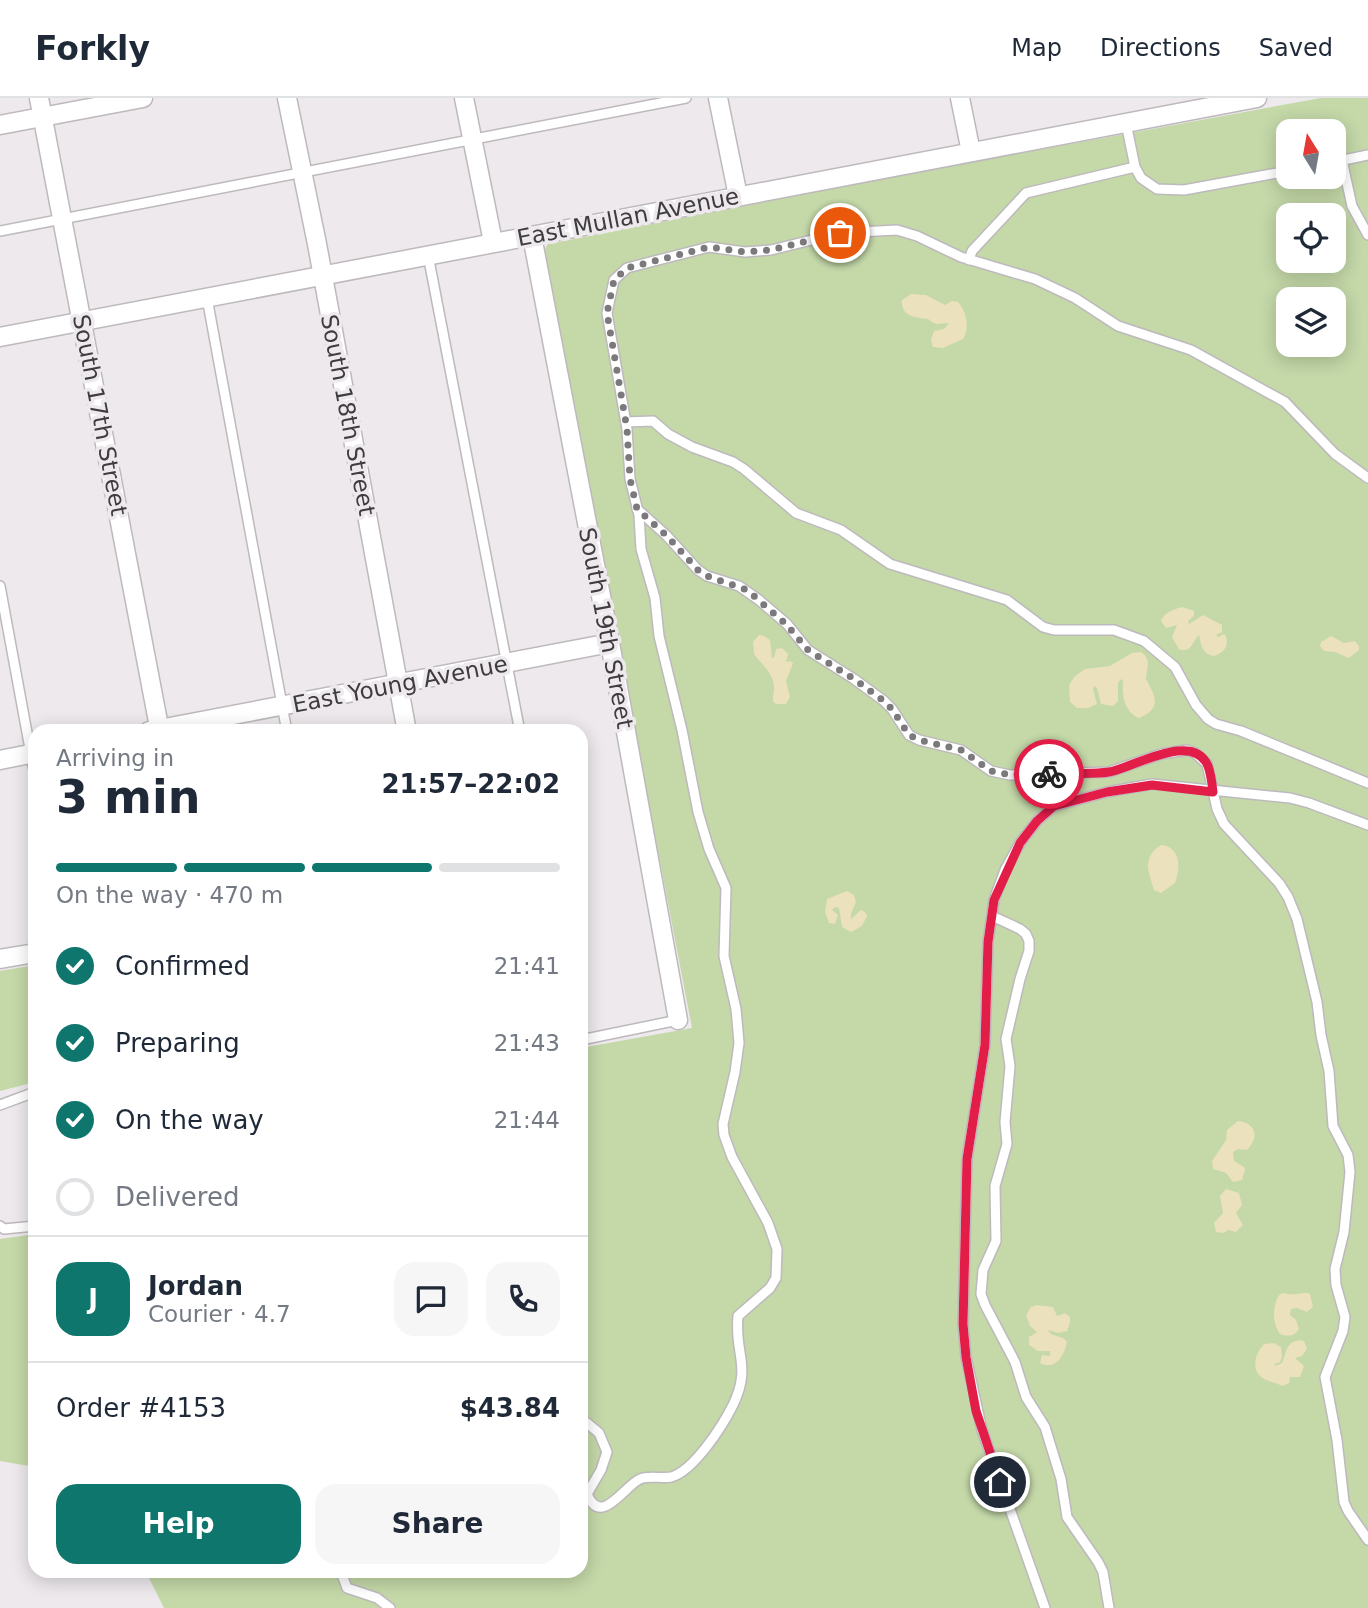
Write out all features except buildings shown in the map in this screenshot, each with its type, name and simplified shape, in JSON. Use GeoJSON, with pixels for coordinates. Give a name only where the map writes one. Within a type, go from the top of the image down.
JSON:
{"type":"FeatureCollection","features":[{"type":"Feature","properties":{"kind":"street","name":"South 17th Street"},"geometry":{"type":"LineString","coordinates":[[39,98],[155,724]]}},
{"type":"Feature","properties":{"kind":"street"},"geometry":{"type":"LineString","coordinates":[[0,125],[143,98]]}},
{"type":"Feature","properties":{"kind":"street","name":"South 18th Street"},"geometry":{"type":"LineString","coordinates":[[287,98],[304,172],[406,724]]}},
{"type":"Feature","properties":{"kind":"street"},"geometry":{"type":"LineString","coordinates":[[464,98],[493,242]]}},
{"type":"Feature","properties":{"kind":"street"},"geometry":{"type":"LineString","coordinates":[[718,98],[738,196]]}},
{"type":"Feature","properties":{"kind":"street"},"geometry":{"type":"LineString","coordinates":[[960,98],[971,152]]}},
{"type":"Feature","properties":{"kind":"street","name":"East Mullan Avenue"},"geometry":{"type":"LineString","coordinates":[[0,337],[1126,123],[1172,106],[1257,98]]}},
{"type":"Feature","properties":{"kind":"street","name":"South 19th Street"},"geometry":{"type":"LineString","coordinates":[[532,236],[610,643],[677,1020]]}},
{"type":"Feature","properties":{"kind":"street","name":"East Young Avenue"},"geometry":{"type":"LineString","coordinates":[[193,724],[610,643]]}},
{"type":"Feature","properties":{"kind":"street"},"geometry":{"type":"LineString","coordinates":[[0,760],[28,755]]}},
{"type":"Feature","properties":{"kind":"street"},"geometry":{"type":"LineString","coordinates":[[0,959],[28,954]]}},
{"type":"Feature","properties":{"kind":"lane"},"geometry":{"type":"LineString","coordinates":[[0,231],[686,98]]}},
{"type":"Feature","properties":{"kind":"lane"},"geometry":{"type":"LineString","coordinates":[[1126,123],[1135,167],[1141,178],[1157,190],[1184,190],[1276,173]]}},
{"type":"Feature","properties":{"kind":"lane"},"geometry":{"type":"LineString","coordinates":[[1346,159],[1368,155]]}},
{"type":"Feature","properties":{"kind":"lane"},"geometry":{"type":"LineString","coordinates":[[969,260],[972,251],[1026,193],[1135,167]]}},
{"type":"Feature","properties":{"kind":"lane"},"geometry":{"type":"LineString","coordinates":[[1346,187],[1352,206],[1368,235]]}},
{"type":"Feature","properties":{"kind":"lane"},"geometry":{"type":"LineString","coordinates":[[588,1497],[590,1503],[601,1507],[613,1502],[639,1479],[670,1477],[698,1458],[732,1407],[744,1371],[737,1328],[738,1316],[770,1288],[776,1278],[778,1264],[777,1249],[768,1223],[732,1157],[724,1135],[723,1124],[735,1072],[738,1043],[736,1009],[724,956],[726,888],[709,849],[698,812],[682,730],[659,636],[655,598],[641,549],[637,509],[630,479],[626,422],[607,313],[614,280],[627,268],[709,247],[745,252],[771,250],[840,233],[897,230],[917,236],[969,260],[1035,279],[1061,291],[1118,326],[1191,351],[1276,396],[1295,410],[1320,441],[1368,478]]}},
{"type":"Feature","properties":{"kind":"lane"},"geometry":{"type":"LineString","coordinates":[[428,255],[519,724]]}},
{"type":"Feature","properties":{"kind":"lane"},"geometry":{"type":"LineString","coordinates":[[207,298],[286,724]]}},
{"type":"Feature","properties":{"kind":"lane"},"geometry":{"type":"LineString","coordinates":[[626,422],[653,421],[668,434],[692,447],[733,462],[796,513],[841,530],[890,564],[1007,600],[1043,627],[1054,630],[1114,630],[1144,641],[1175,667],[1196,705],[1208,719],[1368,783]]}},
{"type":"Feature","properties":{"kind":"lane"},"geometry":{"type":"LineString","coordinates":[[637,509],[672,541],[698,570],[707,576],[738,586],[759,600],[786,624],[808,650],[884,701],[897,715],[909,735],[919,740],[961,750],[991,771],[1024,775],[1109,772],[1161,754],[1187,750],[1202,757],[1207,764],[1224,824],[1269,870],[1289,897],[1317,1002],[1329,1071],[1334,1126],[1348,1155],[1350,1172],[1344,1232],[1335,1269],[1336,1285],[1345,1317],[1343,1331],[1325,1377],[1337,1440],[1344,1502],[1368,1540]]}},
{"type":"Feature","properties":{"kind":"lane"},"geometry":{"type":"LineString","coordinates":[[0,586],[28,729]]}},
{"type":"Feature","properties":{"kind":"lane"},"geometry":{"type":"LineString","coordinates":[[1045,1608],[979,1421],[965,1346],[967,1159],[985,1045],[988,942],[994,900],[1020,843],[1037,821],[1054,806],[1107,792],[1152,785],[1290,799],[1309,803],[1368,825]]}},
{"type":"Feature","properties":{"kind":"lane"},"geometry":{"type":"LineString","coordinates":[[992,916],[1026,934],[1029,951],[1006,1039],[1010,1066],[1005,1122],[1007,1144],[995,1186],[996,1241],[984,1270],[981,1294],[1015,1362],[1026,1397],[1045,1427],[1061,1479],[1067,1517],[1098,1562],[1109,1608]]}},
{"type":"Feature","properties":{"kind":"lane"},"geometry":{"type":"LineString","coordinates":[[588,1039],[677,1020]]}},
{"type":"Feature","properties":{"kind":"lane"},"geometry":{"type":"LineString","coordinates":[[0,1105],[28,1095]]}},
{"type":"Feature","properties":{"kind":"lane"},"geometry":{"type":"LineString","coordinates":[[0,1226],[4,1229],[28,1227]]}},
{"type":"Feature","properties":{"kind":"lane"},"geometry":{"type":"LineString","coordinates":[[588,1424],[605,1441],[607,1452],[601,1470],[588,1492]]}},
{"type":"Feature","properties":{"kind":"lane"},"geometry":{"type":"LineString","coordinates":[[343,1578],[347,1588],[377,1598],[390,1608]]}},
{"type":"Feature","properties":{"kind":"green space"},"geometry":{"type":"Polygon","coordinates":[[[1321,98],[1368,98],[1368,1608],[164,1608],[149,1578],[588,1578],[588,1047],[692,1028],[543,252],[548,244],[923,171],[1321,98]]]}},
{"type":"Feature","properties":{"kind":"green space"},"geometry":{"type":"Polygon","coordinates":[[[28,966],[28,1084],[0,1091],[0,971],[28,966]]]}},
{"type":"Feature","properties":{"kind":"green space"},"geometry":{"type":"Polygon","coordinates":[[[28,1235],[28,1466],[0,1461],[0,1239],[28,1235]]]}},
{"type":"Feature","properties":{"kind":"sand"},"geometry":{"type":"Polygon","coordinates":[[[911,294],[926,295],[945,305],[952,301],[958,302],[967,320],[963,339],[943,348],[933,347],[931,340],[934,331],[944,329],[949,323],[936,324],[906,313],[902,300],[911,294]]]}},
{"type":"Feature","properties":{"kind":"sand"},"geometry":{"type":"Polygon","coordinates":[[[1182,607],[1194,611],[1189,624],[1203,615],[1222,625],[1222,632],[1216,635],[1218,637],[1224,634],[1227,643],[1221,653],[1214,656],[1206,653],[1199,635],[1189,649],[1179,649],[1172,637],[1177,625],[1166,628],[1161,621],[1167,613],[1182,607]]]}},
{"type":"Feature","properties":{"kind":"sand"},"geometry":{"type":"Polygon","coordinates":[[[759,635],[770,640],[772,658],[776,649],[782,648],[788,654],[786,662],[793,663],[786,681],[790,697],[786,704],[776,704],[773,701],[772,679],[754,654],[753,642],[759,635]]]}},
{"type":"Feature","properties":{"kind":"sand"},"geometry":{"type":"Polygon","coordinates":[[[1331,636],[1344,643],[1355,641],[1359,650],[1349,658],[1324,651],[1320,646],[1321,642],[1331,636]]]}},
{"type":"Feature","properties":{"kind":"sand"},"geometry":{"type":"Polygon","coordinates":[[[1141,652],[1148,661],[1146,679],[1155,701],[1147,714],[1139,718],[1130,712],[1125,702],[1121,679],[1118,683],[1118,701],[1113,706],[1101,704],[1095,686],[1093,689],[1097,704],[1088,708],[1077,708],[1070,702],[1069,685],[1075,676],[1085,669],[1110,666],[1132,653],[1141,652]]]}},
{"type":"Feature","properties":{"kind":"sand"},"geometry":{"type":"Polygon","coordinates":[[[1161,845],[1176,854],[1178,871],[1175,883],[1161,893],[1154,890],[1148,865],[1151,854],[1161,845]]]}},
{"type":"Feature","properties":{"kind":"sand"},"geometry":{"type":"Polygon","coordinates":[[[847,891],[854,895],[856,902],[851,919],[861,910],[867,916],[862,926],[851,932],[842,927],[839,908],[832,910],[838,915],[835,924],[829,923],[825,912],[827,899],[847,891]]]}},
{"type":"Feature","properties":{"kind":"sand"},"geometry":{"type":"Polygon","coordinates":[[[1238,1121],[1249,1125],[1255,1136],[1247,1150],[1238,1149],[1233,1152],[1234,1161],[1245,1170],[1242,1180],[1233,1182],[1226,1173],[1213,1169],[1212,1161],[1226,1140],[1227,1130],[1238,1121]]]}},
{"type":"Feature","properties":{"kind":"sand"},"geometry":{"type":"Polygon","coordinates":[[[1226,1189],[1239,1193],[1242,1205],[1236,1213],[1243,1225],[1236,1232],[1216,1232],[1214,1223],[1223,1213],[1220,1196],[1226,1189]]]}},
{"type":"Feature","properties":{"kind":"sand"},"geometry":{"type":"Polygon","coordinates":[[[1280,1294],[1310,1294],[1313,1307],[1307,1312],[1291,1309],[1290,1315],[1296,1320],[1299,1329],[1291,1335],[1280,1334],[1274,1320],[1274,1308],[1280,1294]]]}},
{"type":"Feature","properties":{"kind":"sand"},"geometry":{"type":"Polygon","coordinates":[[[1031,1307],[1053,1307],[1057,1316],[1065,1313],[1070,1317],[1067,1331],[1058,1333],[1048,1330],[1067,1342],[1064,1352],[1055,1364],[1040,1363],[1042,1355],[1050,1356],[1050,1351],[1038,1351],[1029,1345],[1029,1337],[1037,1332],[1030,1326],[1026,1315],[1031,1307]]]}},
{"type":"Feature","properties":{"kind":"sand"},"geometry":{"type":"Polygon","coordinates":[[[1304,1341],[1307,1349],[1302,1356],[1295,1358],[1304,1366],[1300,1377],[1290,1377],[1289,1383],[1283,1386],[1261,1377],[1255,1363],[1264,1344],[1274,1343],[1281,1347],[1282,1357],[1275,1366],[1282,1363],[1289,1345],[1304,1341]]]}},
{"type":"Feature","properties":{"kind":"way so far"},"geometry":{"type":"LineString","coordinates":[[840,233],[771,250],[745,252],[709,247],[627,268],[614,280],[607,313],[627,429],[632,493],[637,509],[679,547],[698,570],[707,576],[747,590],[786,624],[808,650],[884,701],[909,735],[961,750],[991,771],[1010,775],[1049,774]]}},
{"type":"Feature","properties":{"kind":"route"},"geometry":{"type":"LineString","coordinates":[[1000,1482],[976,1411],[963,1324],[967,1159],[985,1045],[988,942],[994,900],[1005,870],[1020,843],[1037,821],[1054,806],[1135,786],[1165,785],[1213,792],[1207,764],[1202,757],[1187,750],[1161,754],[1109,772],[1049,774]]}}]}
